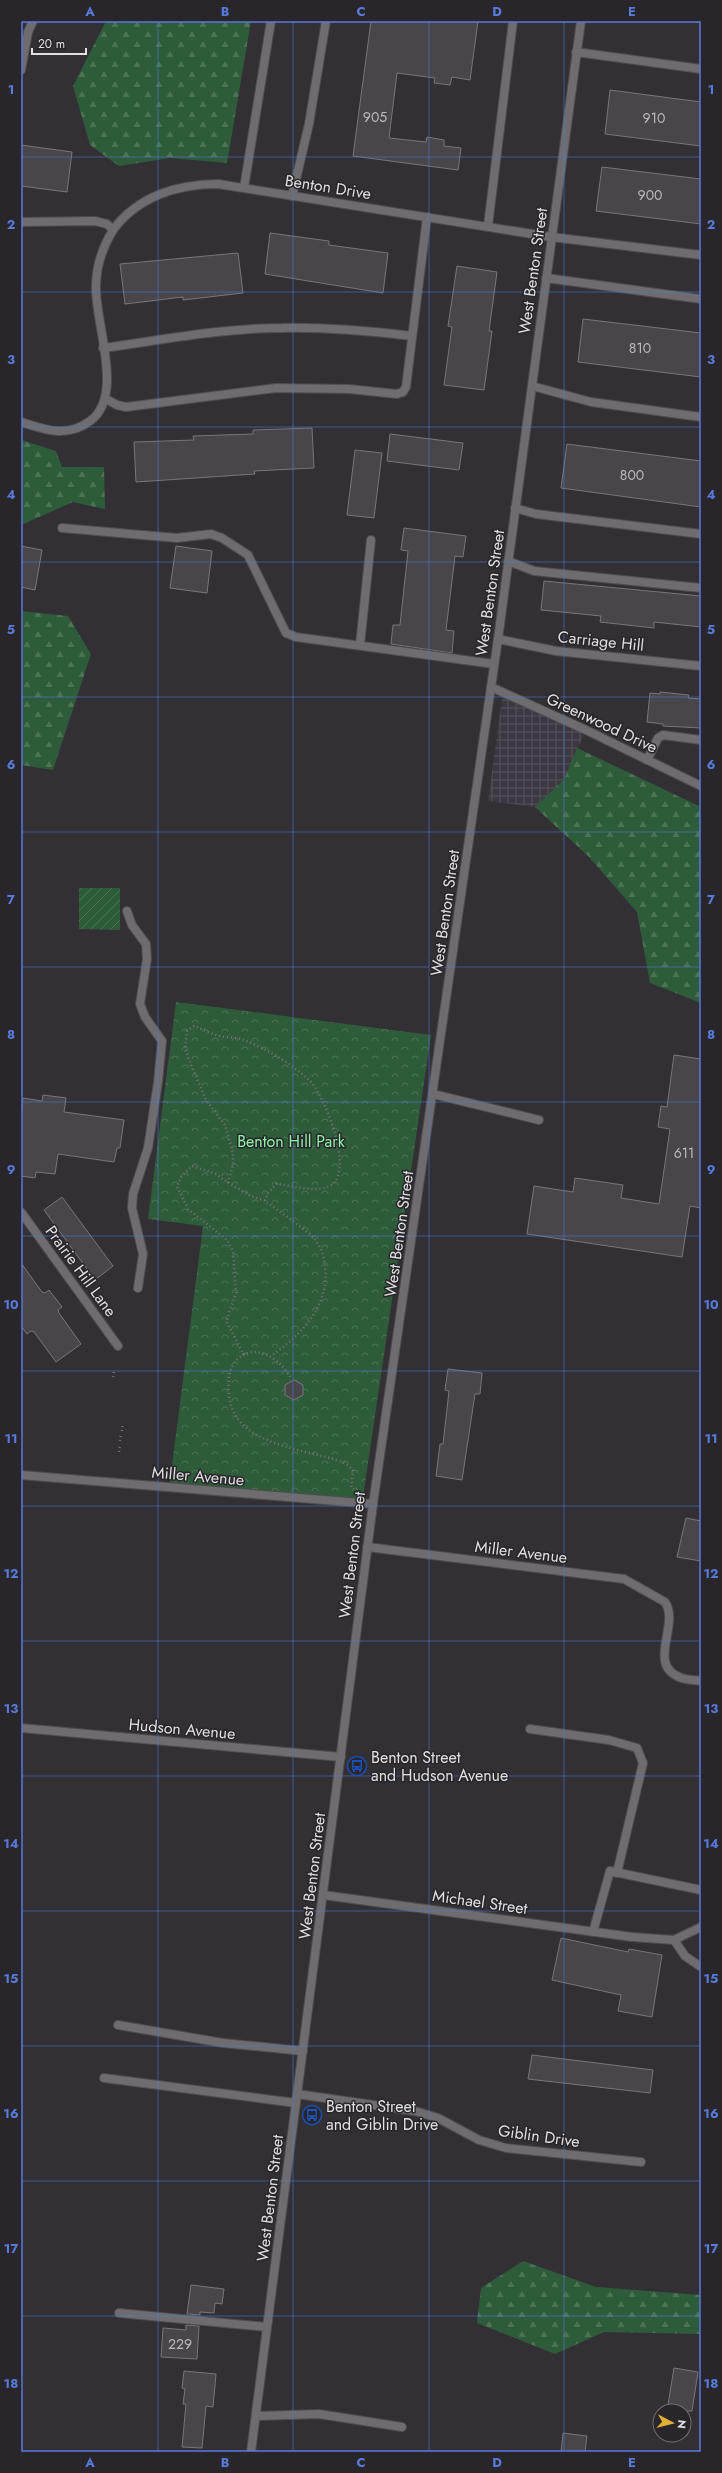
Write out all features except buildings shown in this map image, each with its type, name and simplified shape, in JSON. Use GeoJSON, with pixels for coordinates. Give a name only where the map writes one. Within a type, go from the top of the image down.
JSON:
{"type":"FeatureCollection","features":[{"type":"Feature","properties":{"kind":"street"},"geometry":{"type":"LineString","coordinates":[[21,70],[28,32],[33,21]]}},
{"type":"Feature","properties":{"kind":"street"},"geometry":{"type":"LineString","coordinates":[[244,188],[271,21]]}},
{"type":"Feature","properties":{"kind":"street"},"geometry":{"type":"LineString","coordinates":[[292,196],[309,124],[326,21]]}},
{"type":"Feature","properties":{"kind":"street"},"geometry":{"type":"LineString","coordinates":[[488,226],[513,21]]}},
{"type":"Feature","properties":{"kind":"street","name":"West Benton Street"},"geometry":{"type":"LineString","coordinates":[[252,2452],[367,1547],[498,639],[581,21]]}},
{"type":"Feature","properties":{"kind":"street"},"geometry":{"type":"LineString","coordinates":[[576,52],[701,69]]}},
{"type":"Feature","properties":{"kind":"street","name":"Benton Drive"},"geometry":{"type":"LineString","coordinates":[[21,422],[51,432],[67,432],[81,428],[92,420],[106,399],[108,382],[96,289],[97,270],[105,244],[113,230],[130,212],[151,198],[174,189],[204,184],[244,188],[551,237],[701,255]]}},
{"type":"Feature","properties":{"kind":"street"},"geometry":{"type":"LineString","coordinates":[[106,399],[117,406],[126,407],[276,388],[348,388],[397,394],[403,392],[406,387],[427,217]]}},
{"type":"Feature","properties":{"kind":"street"},"geometry":{"type":"LineString","coordinates":[[21,222],[95,222],[107,224],[113,230]]}},
{"type":"Feature","properties":{"kind":"street"},"geometry":{"type":"LineString","coordinates":[[546,278],[701,299]]}},
{"type":"Feature","properties":{"kind":"street"},"geometry":{"type":"LineString","coordinates":[[103,348],[216,332],[281,328],[354,329],[412,336]]}},
{"type":"Feature","properties":{"kind":"street"},"geometry":{"type":"LineString","coordinates":[[532,386],[591,402],[701,417]]}},
{"type":"Feature","properties":{"kind":"street"},"geometry":{"type":"LineString","coordinates":[[515,508],[536,514],[701,534]]}},
{"type":"Feature","properties":{"kind":"street"},"geometry":{"type":"LineString","coordinates":[[62,528],[177,538],[211,534],[222,538],[248,555],[286,634],[360,646],[494,664]]}},
{"type":"Feature","properties":{"kind":"street"},"geometry":{"type":"LineString","coordinates":[[360,646],[371,540]]}},
{"type":"Feature","properties":{"kind":"street"},"geometry":{"type":"LineString","coordinates":[[508,561],[534,570],[701,588]]}},
{"type":"Feature","properties":{"kind":"street","name":"Carriage Hill"},"geometry":{"type":"LineString","coordinates":[[498,639],[556,651],[701,666]]}},
{"type":"Feature","properties":{"kind":"street","name":"Greenwood Drive"},"geometry":{"type":"LineString","coordinates":[[491,687],[701,786]]}},
{"type":"Feature","properties":{"kind":"street"},"geometry":{"type":"LineString","coordinates":[[647,760],[658,738],[663,736],[701,740]]}},
{"type":"Feature","properties":{"kind":"street"},"geometry":{"type":"LineString","coordinates":[[127,911],[132,925],[146,944],[147,960],[140,1004],[145,1017],[162,1041],[158,1082],[148,1148],[133,1194],[132,1208],[143,1254],[138,1288]]}},
{"type":"Feature","properties":{"kind":"street"},"geometry":{"type":"LineString","coordinates":[[433,1094],[539,1120]]}},
{"type":"Feature","properties":{"kind":"street","name":"Prairie Hill Lane"},"geometry":{"type":"LineString","coordinates":[[21,1212],[118,1346]]}},
{"type":"Feature","properties":{"kind":"street","name":"Miller Avenue"},"geometry":{"type":"LineString","coordinates":[[21,1475],[350,1504],[373,1504]]}},
{"type":"Feature","properties":{"kind":"street","name":"Miller Avenue"},"geometry":{"type":"LineString","coordinates":[[367,1547],[624,1579],[665,1602],[669,1614],[664,1655],[667,1666],[680,1678],[701,1681]]}},
{"type":"Feature","properties":{"kind":"street","name":"Hudson Avenue"},"geometry":{"type":"LineString","coordinates":[[21,1728],[341,1757]]}},
{"type":"Feature","properties":{"kind":"street"},"geometry":{"type":"LineString","coordinates":[[530,1729],[609,1740],[637,1748],[643,1763],[616,1873]]}},
{"type":"Feature","properties":{"kind":"street"},"geometry":{"type":"LineString","coordinates":[[593,1932],[610,1872],[701,1890]]}},
{"type":"Feature","properties":{"kind":"street","name":"Michael Street"},"geometry":{"type":"LineString","coordinates":[[323,1895],[593,1932],[674,1940]]}},
{"type":"Feature","properties":{"kind":"street"},"geometry":{"type":"LineString","coordinates":[[701,1927],[674,1940],[685,1956],[701,1967]]}},
{"type":"Feature","properties":{"kind":"street"},"geometry":{"type":"LineString","coordinates":[[118,2025],[223,2043],[303,2051]]}},
{"type":"Feature","properties":{"kind":"street"},"geometry":{"type":"LineString","coordinates":[[104,2078],[296,2103]]}},
{"type":"Feature","properties":{"kind":"street","name":"Giblin Drive"},"geometry":{"type":"LineString","coordinates":[[297,2094],[415,2112],[438,2118],[479,2140],[506,2148],[641,2162]]}},
{"type":"Feature","properties":{"kind":"street"},"geometry":{"type":"LineString","coordinates":[[119,2313],[267,2326]]}},
{"type":"Feature","properties":{"kind":"street"},"geometry":{"type":"LineString","coordinates":[[257,2416],[319,2414],[402,2427]]}},
{"type":"Feature","properties":{"kind":"path"},"geometry":{"type":"LineString","coordinates":[[228,1183],[233,1165],[233,1153],[225,1125],[206,1100],[185,1048],[187,1031],[194,1026],[218,1036],[243,1040],[277,1058],[309,1080],[337,1134],[339,1166],[338,1176],[332,1184],[320,1189],[276,1184],[268,1193],[265,1201]]}},
{"type":"Feature","properties":{"kind":"path"},"geometry":{"type":"LineString","coordinates":[[244,1355],[226,1321],[236,1293],[237,1283],[233,1251],[227,1240],[188,1209],[176,1187],[181,1177],[192,1166],[216,1174],[228,1183],[251,1196],[265,1201],[312,1237],[323,1253],[327,1281],[318,1307],[306,1326],[271,1356]]}},
{"type":"Feature","properties":{"kind":"path"},"geometry":{"type":"LineString","coordinates":[[290,1377],[286,1368],[271,1356],[257,1352],[244,1355],[236,1361],[228,1378],[232,1412],[239,1423],[278,1445],[349,1465],[353,1470],[350,1504]]}},
{"type":"Feature","properties":{"kind":"path"},"geometry":{"type":"LineString","coordinates":[[112,1377],[114,1370]]}},
{"type":"Feature","properties":{"kind":"path"},"geometry":{"type":"LineString","coordinates":[[120,1441],[123,1423]]}},
{"type":"Feature","properties":{"kind":"path"},"geometry":{"type":"LineString","coordinates":[[119,1452],[120,1446]]}},
{"type":"Feature","properties":{"kind":"shaded area"},"geometry":{"type":"Polygon","coordinates":[[[503,692],[586,730],[564,779],[535,807],[488,801],[503,692]]]}},
{"type":"Feature","properties":{"kind":"green space"},"geometry":{"type":"Polygon","coordinates":[[[106,21],[251,21],[227,163],[170,158],[119,166],[90,145],[73,86],[106,21]]]}},
{"type":"Feature","properties":{"kind":"green space"},"geometry":{"type":"Polygon","coordinates":[[[21,440],[56,451],[62,467],[104,467],[105,509],[73,502],[21,525],[21,440]]]}},
{"type":"Feature","properties":{"kind":"green space"},"geometry":{"type":"Polygon","coordinates":[[[21,611],[68,616],[91,654],[53,770],[21,765],[21,611]]]}},
{"type":"Feature","properties":{"kind":"green space"},"geometry":{"type":"Polygon","coordinates":[[[577,748],[701,807],[701,1003],[650,983],[637,912],[588,856],[535,807],[564,779],[577,748]]]}},
{"type":"Feature","properties":{"kind":"green space"},"geometry":{"type":"Polygon","coordinates":[[[79,888],[120,888],[120,930],[79,929],[79,888]]]}},
{"type":"Feature","properties":{"kind":"green space","name":"Benton Hill Park"},"geometry":{"type":"Polygon","coordinates":[[[176,1002],[431,1035],[362,1504],[169,1488],[203,1226],[148,1219],[176,1002]]]}},
{"type":"Feature","properties":{"kind":"green space"},"geometry":{"type":"Polygon","coordinates":[[[523,2261],[596,2287],[701,2295],[701,2334],[604,2332],[555,2354],[477,2323],[481,2288],[523,2261]]]}},
{"type":"Feature","properties":{"kind":"place","name":"Benton Street and Hudson Avenue"},"geometry":{"type":"Point","coordinates":[357,1766]}},
{"type":"Feature","properties":{"kind":"place","name":"Benton Street and Giblin Drive"},"geometry":{"type":"Point","coordinates":[312,2115]}}]}
